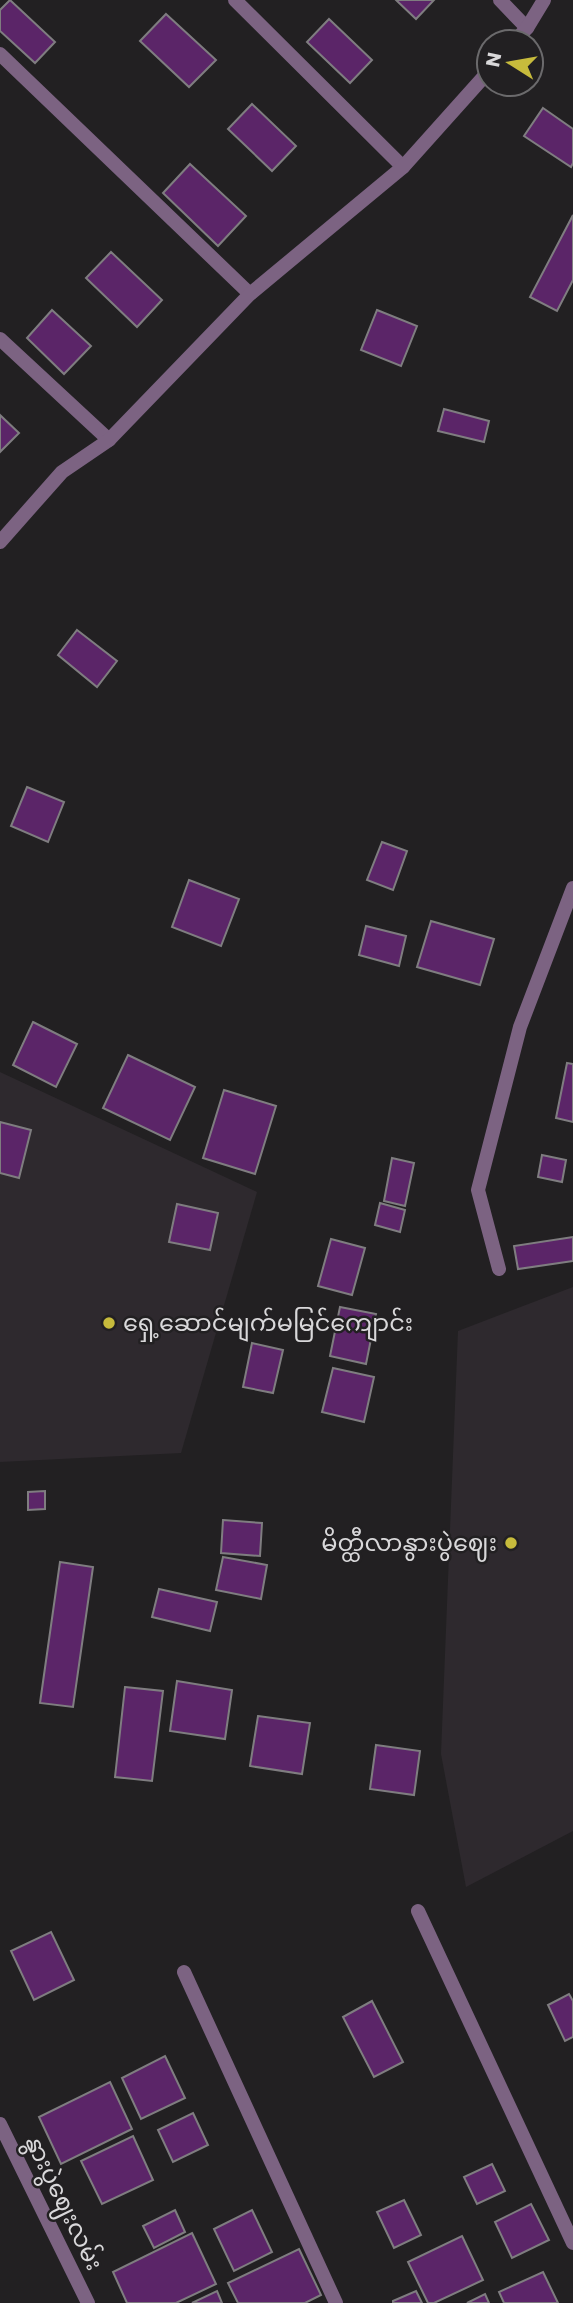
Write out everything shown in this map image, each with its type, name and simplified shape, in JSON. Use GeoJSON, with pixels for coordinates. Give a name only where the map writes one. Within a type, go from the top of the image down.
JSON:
{"type":"FeatureCollection","features":[{"type":"Feature","properties":{"kind":"street"},"geometry":{"type":"LineString","coordinates":[[235,0],[403,167]]}},
{"type":"Feature","properties":{"kind":"street"},"geometry":{"type":"LineString","coordinates":[[500,0],[527,28],[544,0]]}},
{"type":"Feature","properties":{"kind":"street"},"geometry":{"type":"LineString","coordinates":[[0,54],[250,294]]}},
{"type":"Feature","properties":{"kind":"street"},"geometry":{"type":"LineString","coordinates":[[0,542],[62,472],[109,440],[250,294],[403,167],[475,87]]}},
{"type":"Feature","properties":{"kind":"street"},"geometry":{"type":"LineString","coordinates":[[0,339],[109,440]]}},
{"type":"Feature","properties":{"kind":"street"},"geometry":{"type":"LineString","coordinates":[[499,1269],[478,1190],[520,1027],[573,888]]}},
{"type":"Feature","properties":{"kind":"street"},"geometry":{"type":"LineString","coordinates":[[418,1910],[573,2243]]}},
{"type":"Feature","properties":{"kind":"street"},"geometry":{"type":"LineString","coordinates":[[184,1972],[336,2303]]}},
{"type":"Feature","properties":{"kind":"street","name":"နွားပွဲဈေးလမ်း"},"geometry":{"type":"LineString","coordinates":[[0,2124],[88,2303]]}},
{"type":"Feature","properties":{"kind":"shaded area","name":"ရှေ့ဆောင်မျက်မမြင်ကျောင်း"},"geometry":{"type":"Polygon","coordinates":[[[0,1072],[257,1192],[181,1453],[0,1462],[0,1072]]]}},
{"type":"Feature","properties":{"kind":"shaded area","name":"မိတ္ထီလာနွားပွဲဈေး"},"geometry":{"type":"Polygon","coordinates":[[[573,1287],[573,1831],[466,1887],[441,1754],[458,1331],[573,1287]]]}},
{"type":"Feature","properties":{"kind":"building"},"geometry":{"type":"Polygon","coordinates":[[[10,0],[55,42],[35,63],[0,31],[0,10],[10,0]]]}},
{"type":"Feature","properties":{"kind":"building"},"geometry":{"type":"Polygon","coordinates":[[[396,0],[434,0],[416,19],[396,0]]]}},
{"type":"Feature","properties":{"kind":"building"},"geometry":{"type":"Polygon","coordinates":[[[166,14],[216,60],[189,87],[140,41],[166,14]]]}},
{"type":"Feature","properties":{"kind":"building"},"geometry":{"type":"Polygon","coordinates":[[[329,19],[372,60],[350,83],[307,42],[329,19]]]}},
{"type":"Feature","properties":{"kind":"building"},"geometry":{"type":"Polygon","coordinates":[[[252,104],[296,146],[272,171],[228,129],[252,104]]]}},
{"type":"Feature","properties":{"kind":"building"},"geometry":{"type":"Polygon","coordinates":[[[543,108],[573,129],[571,167],[524,136],[543,108]]]}},
{"type":"Feature","properties":{"kind":"building"},"geometry":{"type":"Polygon","coordinates":[[[190,164],[246,216],[218,246],[163,193],[190,164]]]}},
{"type":"Feature","properties":{"kind":"building"},"geometry":{"type":"Polygon","coordinates":[[[573,215],[573,280],[557,311],[530,297],[573,215]]]}},
{"type":"Feature","properties":{"kind":"building"},"geometry":{"type":"Polygon","coordinates":[[[111,252],[162,300],[137,327],[86,278],[111,252]]]}},
{"type":"Feature","properties":{"kind":"building"},"geometry":{"type":"Polygon","coordinates":[[[52,310],[91,346],[64,374],[27,338],[52,310]]]}},
{"type":"Feature","properties":{"kind":"building"},"geometry":{"type":"Polygon","coordinates":[[[377,310],[417,326],[401,366],[361,350],[377,310]]]}},
{"type":"Feature","properties":{"kind":"building"},"geometry":{"type":"Polygon","coordinates":[[[444,409],[489,421],[484,442],[438,431],[444,409]]]}},
{"type":"Feature","properties":{"kind":"building"},"geometry":{"type":"Polygon","coordinates":[[[0,415],[19,433],[0,452],[0,415]]]}},
{"type":"Feature","properties":{"kind":"building"},"geometry":{"type":"Polygon","coordinates":[[[77,630],[117,661],[97,687],[58,655],[77,630]]]}},
{"type":"Feature","properties":{"kind":"building"},"geometry":{"type":"Polygon","coordinates":[[[27,787],[64,802],[48,842],[11,826],[27,787]]]}},
{"type":"Feature","properties":{"kind":"building"},"geometry":{"type":"Polygon","coordinates":[[[382,842],[407,851],[393,890],[367,880],[382,842]]]}},
{"type":"Feature","properties":{"kind":"building"},"geometry":{"type":"Polygon","coordinates":[[[189,880],[239,899],[221,946],[172,927],[189,880]]]}},
{"type":"Feature","properties":{"kind":"building"},"geometry":{"type":"Polygon","coordinates":[[[431,921],[494,939],[480,985],[417,967],[431,921]]]}},
{"type":"Feature","properties":{"kind":"building"},"geometry":{"type":"Polygon","coordinates":[[[366,926],[406,936],[399,966],[359,955],[366,926]]]}},
{"type":"Feature","properties":{"kind":"building"},"geometry":{"type":"Polygon","coordinates":[[[33,1022],[77,1044],[56,1087],[13,1065],[33,1022]]]}},
{"type":"Feature","properties":{"kind":"building"},"geometry":{"type":"Polygon","coordinates":[[[128,1055],[195,1087],[170,1140],[103,1108],[128,1055]]]}},
{"type":"Feature","properties":{"kind":"building"},"geometry":{"type":"Polygon","coordinates":[[[567,1063],[573,1064],[573,1122],[556,1118],[567,1063]]]}},
{"type":"Feature","properties":{"kind":"building"},"geometry":{"type":"Polygon","coordinates":[[[224,1090],[276,1106],[255,1174],[203,1158],[224,1090]]]}},
{"type":"Feature","properties":{"kind":"building"},"geometry":{"type":"Polygon","coordinates":[[[0,1122],[31,1130],[19,1178],[0,1173],[0,1122]]]}},
{"type":"Feature","properties":{"kind":"building"},"geometry":{"type":"Polygon","coordinates":[[[542,1155],[566,1160],[562,1182],[538,1177],[542,1155]]]}},
{"type":"Feature","properties":{"kind":"building"},"geometry":{"type":"Polygon","coordinates":[[[392,1158],[414,1163],[405,1206],[384,1201],[392,1158]]]}},
{"type":"Feature","properties":{"kind":"building"},"geometry":{"type":"Polygon","coordinates":[[[380,1203],[405,1210],[400,1232],[375,1225],[380,1203]]]}},
{"type":"Feature","properties":{"kind":"building"},"geometry":{"type":"Polygon","coordinates":[[[177,1204],[218,1213],[210,1250],[169,1242],[177,1204]]]}},
{"type":"Feature","properties":{"kind":"building"},"geometry":{"type":"Polygon","coordinates":[[[573,1237],[573,1261],[518,1269],[514,1246],[573,1237]]]}},
{"type":"Feature","properties":{"kind":"building"},"geometry":{"type":"Polygon","coordinates":[[[331,1239],[365,1248],[352,1295],[318,1286],[331,1239]]]}},
{"type":"Feature","properties":{"kind":"building"},"geometry":{"type":"Polygon","coordinates":[[[340,1307],[376,1314],[366,1364],[330,1356],[340,1307]]]}},
{"type":"Feature","properties":{"kind":"building"},"geometry":{"type":"Polygon","coordinates":[[[252,1343],[283,1350],[273,1393],[243,1387],[252,1343]]]}},
{"type":"Feature","properties":{"kind":"building"},"geometry":{"type":"Polygon","coordinates":[[[333,1368],[374,1377],[364,1422],[322,1412],[333,1368]]]}},
{"type":"Feature","properties":{"kind":"building"},"geometry":{"type":"Polygon","coordinates":[[[45,1491],[45,1509],[28,1510],[28,1492],[45,1491]]]}},
{"type":"Feature","properties":{"kind":"building"},"geometry":{"type":"Polygon","coordinates":[[[223,1520],[262,1523],[260,1556],[221,1553],[223,1520]]]}},
{"type":"Feature","properties":{"kind":"building"},"geometry":{"type":"Polygon","coordinates":[[[223,1557],[267,1565],[261,1599],[216,1590],[223,1557]]]}},
{"type":"Feature","properties":{"kind":"building"},"geometry":{"type":"Polygon","coordinates":[[[60,1562],[93,1567],[73,1707],[40,1703],[60,1562]]]}},
{"type":"Feature","properties":{"kind":"building"},"geometry":{"type":"Polygon","coordinates":[[[159,1589],[217,1602],[210,1631],[152,1617],[159,1589]]]}},
{"type":"Feature","properties":{"kind":"building"},"geometry":{"type":"Polygon","coordinates":[[[177,1681],[232,1690],[225,1739],[170,1731],[177,1681]]]}},
{"type":"Feature","properties":{"kind":"building"},"geometry":{"type":"Polygon","coordinates":[[[125,1687],[163,1691],[152,1781],[115,1777],[125,1687]]]}},
{"type":"Feature","properties":{"kind":"building"},"geometry":{"type":"Polygon","coordinates":[[[258,1716],[310,1723],[302,1774],[250,1766],[258,1716]]]}},
{"type":"Feature","properties":{"kind":"building"},"geometry":{"type":"Polygon","coordinates":[[[376,1745],[420,1751],[414,1795],[370,1789],[376,1745]]]}},
{"type":"Feature","properties":{"kind":"building"},"geometry":{"type":"Polygon","coordinates":[[[51,1932],[74,1980],[34,2000],[11,1951],[51,1932]]]}},
{"type":"Feature","properties":{"kind":"building"},"geometry":{"type":"Polygon","coordinates":[[[569,1994],[573,2001],[573,2037],[565,2041],[548,2005],[569,1994]]]}},
{"type":"Feature","properties":{"kind":"building"},"geometry":{"type":"Polygon","coordinates":[[[372,2001],[403,2062],[374,2077],[343,2017],[372,2001]]]}},
{"type":"Feature","properties":{"kind":"building"},"geometry":{"type":"Polygon","coordinates":[[[165,2056],[185,2098],[141,2119],[122,2078],[165,2056]]]}},
{"type":"Feature","properties":{"kind":"building"},"geometry":{"type":"Polygon","coordinates":[[[110,2082],[132,2129],[61,2164],[39,2117],[110,2082]]]}},
{"type":"Feature","properties":{"kind":"building"},"geometry":{"type":"Polygon","coordinates":[[[193,2113],[208,2145],[173,2162],[158,2130],[193,2113]]]}},
{"type":"Feature","properties":{"kind":"building"},"geometry":{"type":"Polygon","coordinates":[[[133,2136],[153,2180],[102,2204],[81,2161],[133,2136]]]}},
{"type":"Feature","properties":{"kind":"building"},"geometry":{"type":"Polygon","coordinates":[[[492,2164],[505,2191],[477,2204],[464,2177],[492,2164]]]}},
{"type":"Feature","properties":{"kind":"building"},"geometry":{"type":"Polygon","coordinates":[[[404,2200],[421,2235],[394,2248],[377,2212],[404,2200]]]}},
{"type":"Feature","properties":{"kind":"building"},"geometry":{"type":"Polygon","coordinates":[[[531,2204],[549,2240],[512,2258],[495,2222],[531,2204]]]}},
{"type":"Feature","properties":{"kind":"building"},"geometry":{"type":"Polygon","coordinates":[[[175,2210],[185,2232],[154,2248],[143,2226],[175,2210]]]}},
{"type":"Feature","properties":{"kind":"building"},"geometry":{"type":"Polygon","coordinates":[[[252,2210],[272,2252],[234,2271],[214,2229],[252,2210]]]}},
{"type":"Feature","properties":{"kind":"building"},"geometry":{"type":"Polygon","coordinates":[[[192,2233],[216,2284],[176,2303],[127,2303],[113,2272],[192,2233]]]}},
{"type":"Feature","properties":{"kind":"building"},"geometry":{"type":"Polygon","coordinates":[[[462,2236],[483,2280],[434,2303],[428,2303],[408,2262],[462,2236]]]}},
{"type":"Feature","properties":{"kind":"building"},"geometry":{"type":"Polygon","coordinates":[[[299,2249],[321,2295],[305,2303],[238,2303],[228,2283],[299,2249]]]}},
{"type":"Feature","properties":{"kind":"building"},"geometry":{"type":"Polygon","coordinates":[[[543,2272],[558,2303],[504,2303],[499,2292],[543,2272]]]}},
{"type":"Feature","properties":{"kind":"building"},"geometry":{"type":"Polygon","coordinates":[[[217,2291],[222,2303],[192,2303],[217,2291]]]}},
{"type":"Feature","properties":{"kind":"building"},"geometry":{"type":"Polygon","coordinates":[[[416,2291],[422,2303],[393,2303],[393,2301],[416,2291]]]}},
{"type":"Feature","properties":{"kind":"building"},"geometry":{"type":"Polygon","coordinates":[[[485,2294],[489,2303],[467,2303],[485,2294]]]}},
{"type":"Feature","properties":{"kind":"place","name":"ရှေ့ဆောင်မျက်မမြင်ကျောင်း"},"geometry":{"type":"Point","coordinates":[109,1323]}},
{"type":"Feature","properties":{"kind":"place","name":"မိတ္ထီလာနွားပွဲဈေး"},"geometry":{"type":"Point","coordinates":[511,1543]}}]}
